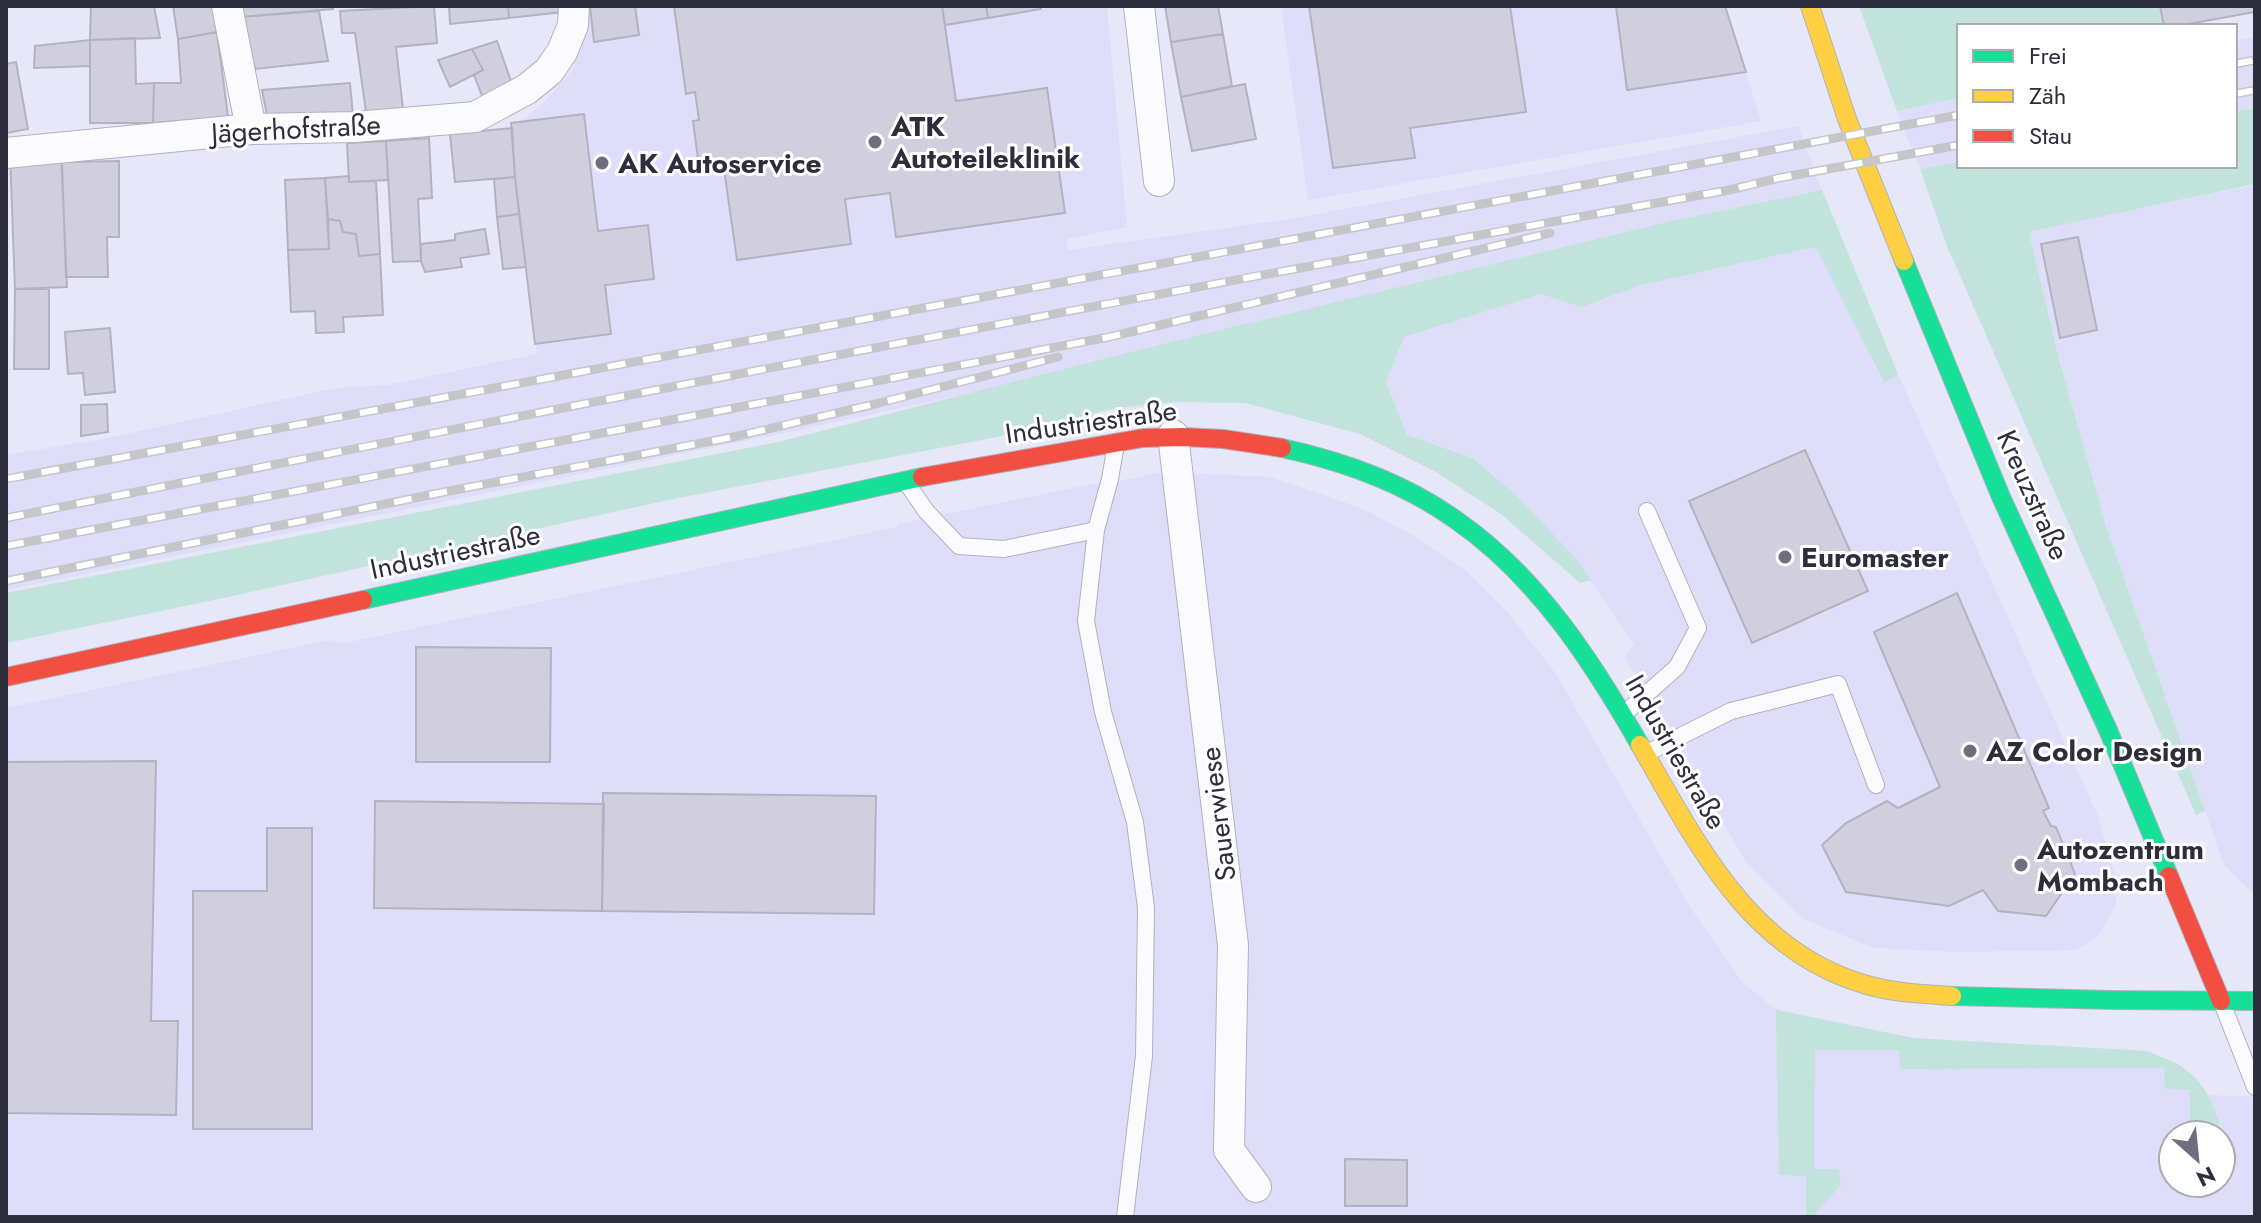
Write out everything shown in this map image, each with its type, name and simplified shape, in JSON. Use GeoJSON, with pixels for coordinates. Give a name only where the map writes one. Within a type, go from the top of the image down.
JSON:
{"type":"FeatureCollection","features":[{"type":"Feature","properties":{"kind":"street"},"geometry":{"type":"LineString","coordinates":[[227,6],[251,129]]}},
{"type":"Feature","properties":{"kind":"street","name":"Jägerhofstraße"},"geometry":{"type":"LineString","coordinates":[[6,153],[251,129],[355,127],[475,117],[527,89],[549,71],[562,52],[573,25],[574,6]]}},
{"type":"Feature","properties":{"kind":"street"},"geometry":{"type":"LineString","coordinates":[[1139,6],[1159,181]]}},
{"type":"Feature","properties":{"kind":"street","name":"Kreuzstraße"},"geometry":{"type":"LineString","coordinates":[[1810,6],[1866,168],[1995,483],[2108,730],[2221,1001]]}},
{"type":"Feature","properties":{"kind":"street","name":"Industriestraße"},"geometry":{"type":"LineString","coordinates":[[6,677],[905,480],[1173,435],[1248,442],[1335,461],[1381,479],[1450,515],[1518,572],[1571,634],[1623,715],[1705,856],[1728,888],[1775,937],[1808,959],[1834,973],[1873,987],[1927,993],[2104,1001],[2255,1001]]}},
{"type":"Feature","properties":{"kind":"street","name":"Sauerwiese"},"geometry":{"type":"LineString","coordinates":[[1173,435],[1233,945],[1229,1150],[1256,1187]]}},
{"type":"Feature","properties":{"kind":"lane"},"geometry":{"type":"LineString","coordinates":[[1117,442],[1096,530],[1086,621],[1103,712],[1135,822],[1146,908],[1144,1056],[1125,1217]]}},
{"type":"Feature","properties":{"kind":"lane"},"geometry":{"type":"LineString","coordinates":[[905,480],[926,511],[959,546],[1004,549],[1096,530]]}},
{"type":"Feature","properties":{"kind":"lane"},"geometry":{"type":"LineString","coordinates":[[1623,715],[1677,667],[1698,628],[1647,511]]}},
{"type":"Feature","properties":{"kind":"lane"},"geometry":{"type":"LineString","coordinates":[[1646,754],[1731,711],[1838,684],[1876,785]]}},
{"type":"Feature","properties":{"kind":"lane"},"geometry":{"type":"LineString","coordinates":[[2221,1001],[2255,1087]]}},
{"type":"Feature","properties":{"kind":"shaded area"},"geometry":{"type":"Polygon","coordinates":[[[583,6],[942,6],[945,25],[1062,6],[1107,6],[1127,227],[1067,239],[1068,250],[1290,219],[1798,126],[1822,190],[1675,220],[980,391],[6,590],[6,455],[108,438],[335,388],[387,385],[537,354],[509,128],[545,102],[574,68],[583,6]]]}},
{"type":"Feature","properties":{"kind":"shaded area"},"geometry":{"type":"Polygon","coordinates":[[[1281,6],[1725,6],[1761,121],[1308,200],[1281,6]]]}},
{"type":"Feature","properties":{"kind":"shaded area"},"geometry":{"type":"Polygon","coordinates":[[[2255,37],[2255,108],[2237,112],[2237,41],[2255,37]]]}},
{"type":"Feature","properties":{"kind":"shaded area"},"geometry":{"type":"Polygon","coordinates":[[[1957,98],[1957,162],[1920,169],[1897,111],[1957,98]]]}},
{"type":"Feature","properties":{"kind":"shaded area"},"geometry":{"type":"Polygon","coordinates":[[[2255,185],[2255,896],[2224,865],[2106,526],[2059,359],[2029,231],[2255,185]]]}},
{"type":"Feature","properties":{"kind":"shaded area"},"geometry":{"type":"Polygon","coordinates":[[[1817,247],[1883,382],[1898,374],[2097,814],[2116,879],[2116,906],[2099,935],[2076,950],[1958,952],[1874,948],[1803,919],[1745,861],[1679,744],[1625,658],[1634,644],[1573,555],[1515,494],[1474,458],[1407,435],[1386,382],[1404,337],[1541,294],[1581,306],[1641,285],[1817,247]]]}},
{"type":"Feature","properties":{"kind":"shaded area"},"geometry":{"type":"Polygon","coordinates":[[[1164,472],[1270,477],[1361,508],[1409,533],[1465,570],[1510,615],[1556,674],[1690,907],[1743,983],[1776,1009],[1913,1038],[2147,1051],[2180,1065],[2198,1080],[2208,1095],[2255,1097],[2255,1217],[6,1217],[6,708],[329,640],[344,643],[1097,483],[1100,485],[1164,472]]]}},
{"type":"Feature","properties":{"kind":"green space"},"geometry":{"type":"Polygon","coordinates":[[[1859,6],[2160,6],[2164,24],[1957,24],[1957,98],[1897,111],[1859,6]]]}},
{"type":"Feature","properties":{"kind":"green space"},"geometry":{"type":"Polygon","coordinates":[[[2255,108],[2255,184],[2029,232],[2059,359],[2106,526],[2205,811],[2196,815],[1947,246],[1920,169],[1957,162],[1957,168],[2237,168],[2237,112],[2255,108]]]}},
{"type":"Feature","properties":{"kind":"green space"},"geometry":{"type":"Polygon","coordinates":[[[1822,190],[1898,374],[1884,383],[1816,247],[1641,285],[1581,307],[1541,294],[1404,337],[1386,382],[1407,435],[1473,458],[1515,494],[1573,555],[1591,580],[1580,583],[1501,514],[1436,472],[1360,434],[1245,403],[1174,402],[1117,408],[997,437],[668,500],[6,643],[6,593],[778,442],[1138,350],[1675,220],[1822,190]]]}},
{"type":"Feature","properties":{"kind":"green space"},"geometry":{"type":"Polygon","coordinates":[[[1776,1010],[1913,1038],[2147,1051],[2191,1074],[2199,1082],[2218,1119],[2190,1119],[2190,1090],[2165,1089],[2164,1068],[1900,1069],[1899,1050],[1815,1050],[1814,1169],[1839,1169],[1841,1185],[1812,1217],[1806,1217],[1806,1176],[1779,1175],[1776,1010]]]}},
{"type":"Feature","properties":{"kind":"building"},"geometry":{"type":"Polygon","coordinates":[[[91,6],[154,6],[160,38],[90,40],[91,6]]]}},
{"type":"Feature","properties":{"kind":"building"},"geometry":{"type":"Polygon","coordinates":[[[173,6],[213,6],[217,32],[178,39],[173,6]]]}},
{"type":"Feature","properties":{"kind":"building"},"geometry":{"type":"Polygon","coordinates":[[[239,6],[333,6],[333,9],[241,17],[239,6]]]}},
{"type":"Feature","properties":{"kind":"building"},"geometry":{"type":"Polygon","coordinates":[[[434,6],[437,43],[396,47],[403,109],[366,112],[355,33],[342,33],[340,11],[434,6]]]}},
{"type":"Feature","properties":{"kind":"building"},"geometry":{"type":"Polygon","coordinates":[[[449,6],[508,6],[509,18],[450,24],[449,6]]]}},
{"type":"Feature","properties":{"kind":"building"},"geometry":{"type":"Polygon","coordinates":[[[508,6],[562,6],[563,12],[509,18],[508,6]]]}},
{"type":"Feature","properties":{"kind":"building"},"geometry":{"type":"Polygon","coordinates":[[[590,6],[635,6],[639,35],[594,42],[590,6]]]}},
{"type":"Feature","properties":{"kind":"building","name":"ATK Autoteileklinik"},"geometry":{"type":"Polygon","coordinates":[[[674,6],[942,6],[956,101],[1047,88],[1065,213],[896,237],[890,193],[845,199],[851,244],[737,260],[723,162],[699,166],[693,121],[699,120],[695,92],[686,94],[674,6]]]}},
{"type":"Feature","properties":{"kind":"building"},"geometry":{"type":"Polygon","coordinates":[[[942,6],[986,6],[988,18],[945,25],[942,6]]]}},
{"type":"Feature","properties":{"kind":"building"},"geometry":{"type":"Polygon","coordinates":[[[986,6],[1041,6],[1041,9],[988,18],[986,6]]]}},
{"type":"Feature","properties":{"kind":"building"},"geometry":{"type":"Polygon","coordinates":[[[1165,6],[1218,6],[1223,34],[1171,42],[1165,6]]]}},
{"type":"Feature","properties":{"kind":"building"},"geometry":{"type":"Polygon","coordinates":[[[1309,6],[1510,6],[1526,112],[1410,128],[1415,158],[1333,168],[1309,6]]]}},
{"type":"Feature","properties":{"kind":"building"},"geometry":{"type":"Polygon","coordinates":[[[1616,6],[1725,6],[1746,72],[1627,90],[1616,6]]]}},
{"type":"Feature","properties":{"kind":"building"},"geometry":{"type":"Polygon","coordinates":[[[2160,6],[2255,6],[2255,12],[2188,24],[2164,24],[2160,6]]]}},
{"type":"Feature","properties":{"kind":"building"},"geometry":{"type":"Polygon","coordinates":[[[319,11],[328,61],[255,69],[241,17],[319,11]]]}},
{"type":"Feature","properties":{"kind":"building"},"geometry":{"type":"Polygon","coordinates":[[[217,32],[228,117],[153,123],[154,83],[181,83],[178,39],[217,32]]]}},
{"type":"Feature","properties":{"kind":"building"},"geometry":{"type":"Polygon","coordinates":[[[1223,34],[1232,86],[1181,97],[1171,42],[1223,34]]]}},
{"type":"Feature","properties":{"kind":"building"},"geometry":{"type":"Polygon","coordinates":[[[135,38],[136,84],[154,83],[153,123],[90,123],[90,40],[135,38]]]}},
{"type":"Feature","properties":{"kind":"building"},"geometry":{"type":"Polygon","coordinates":[[[90,40],[90,66],[34,68],[35,46],[90,40]]]}},
{"type":"Feature","properties":{"kind":"building"},"geometry":{"type":"Polygon","coordinates":[[[497,41],[512,84],[484,101],[474,75],[483,70],[472,49],[497,41]]]}},
{"type":"Feature","properties":{"kind":"building"},"geometry":{"type":"Polygon","coordinates":[[[472,49],[483,70],[450,87],[438,60],[472,49]]]}},
{"type":"Feature","properties":{"kind":"building"},"geometry":{"type":"Polygon","coordinates":[[[16,62],[28,129],[6,133],[6,64],[16,62]]]}},
{"type":"Feature","properties":{"kind":"building"},"geometry":{"type":"Polygon","coordinates":[[[350,83],[353,115],[268,120],[262,90],[350,83]]]}},
{"type":"Feature","properties":{"kind":"building"},"geometry":{"type":"Polygon","coordinates":[[[1245,84],[1256,139],[1192,151],[1181,97],[1245,84]]]}},
{"type":"Feature","properties":{"kind":"building"},"geometry":{"type":"Polygon","coordinates":[[[584,114],[598,231],[648,225],[654,279],[605,285],[611,334],[535,344],[511,123],[584,114]]]}},
{"type":"Feature","properties":{"kind":"building"},"geometry":{"type":"Polygon","coordinates":[[[512,128],[515,177],[455,182],[450,134],[512,128]]]}},
{"type":"Feature","properties":{"kind":"building"},"geometry":{"type":"Polygon","coordinates":[[[429,138],[432,198],[418,199],[421,261],[393,262],[386,141],[429,138]]]}},
{"type":"Feature","properties":{"kind":"building"},"geometry":{"type":"Polygon","coordinates":[[[386,141],[388,180],[349,182],[347,143],[386,141]]]}},
{"type":"Feature","properties":{"kind":"building"},"geometry":{"type":"Polygon","coordinates":[[[61,152],[67,287],[15,289],[10,154],[61,152]]]}},
{"type":"Feature","properties":{"kind":"building"},"geometry":{"type":"Polygon","coordinates":[[[119,161],[119,237],[107,237],[108,277],[66,277],[62,162],[119,161]]]}},
{"type":"Feature","properties":{"kind":"building"},"geometry":{"type":"Polygon","coordinates":[[[349,176],[349,182],[376,181],[380,254],[359,256],[356,234],[343,232],[340,221],[328,219],[325,178],[349,176]]]}},
{"type":"Feature","properties":{"kind":"building"},"geometry":{"type":"Polygon","coordinates":[[[515,177],[519,214],[497,217],[494,179],[515,177]]]}},
{"type":"Feature","properties":{"kind":"building"},"geometry":{"type":"Polygon","coordinates":[[[325,178],[329,249],[288,250],[285,180],[325,178]]]}},
{"type":"Feature","properties":{"kind":"building"},"geometry":{"type":"Polygon","coordinates":[[[519,214],[526,267],[503,269],[497,217],[519,214]]]}},
{"type":"Feature","properties":{"kind":"building"},"geometry":{"type":"Polygon","coordinates":[[[328,219],[340,221],[343,232],[356,234],[359,256],[380,254],[383,315],[343,317],[344,332],[316,333],[315,311],[291,312],[288,250],[329,249],[328,219]]]}},
{"type":"Feature","properties":{"kind":"building"},"geometry":{"type":"Polygon","coordinates":[[[485,229],[489,254],[460,258],[462,267],[425,272],[421,261],[421,244],[455,240],[455,234],[485,229]]]}},
{"type":"Feature","properties":{"kind":"building"},"geometry":{"type":"Polygon","coordinates":[[[2078,237],[2097,330],[2060,338],[2041,244],[2078,237]]]}},
{"type":"Feature","properties":{"kind":"building"},"geometry":{"type":"Polygon","coordinates":[[[15,289],[49,289],[49,369],[14,369],[15,289]]]}},
{"type":"Feature","properties":{"kind":"building"},"geometry":{"type":"Polygon","coordinates":[[[110,328],[115,392],[85,395],[83,373],[68,374],[65,332],[110,328]]]}},
{"type":"Feature","properties":{"kind":"building"},"geometry":{"type":"Polygon","coordinates":[[[107,404],[108,432],[81,436],[81,405],[107,404]]]}},
{"type":"Feature","properties":{"kind":"building"},"geometry":{"type":"Polygon","coordinates":[[[1805,450],[1868,591],[1752,643],[1689,501],[1805,450]]]}},
{"type":"Feature","properties":{"kind":"building"},"geometry":{"type":"Polygon","coordinates":[[[1957,593],[2049,808],[2043,811],[2051,826],[2056,827],[2075,874],[2046,916],[1998,911],[1983,890],[1949,906],[1846,892],[1822,845],[1846,823],[1887,801],[1898,808],[1940,787],[1874,632],[1957,593]]]}},
{"type":"Feature","properties":{"kind":"building"},"geometry":{"type":"Polygon","coordinates":[[[416,647],[551,648],[550,762],[416,762],[416,647]]]}},
{"type":"Feature","properties":{"kind":"building"},"geometry":{"type":"Polygon","coordinates":[[[156,761],[151,1021],[178,1021],[176,1115],[6,1113],[6,762],[156,761]]]}},
{"type":"Feature","properties":{"kind":"building"},"geometry":{"type":"Polygon","coordinates":[[[603,793],[876,796],[874,914],[602,911],[603,793]]]}},
{"type":"Feature","properties":{"kind":"building"},"geometry":{"type":"Polygon","coordinates":[[[375,801],[604,804],[602,911],[374,908],[375,801]]]}},
{"type":"Feature","properties":{"kind":"building"},"geometry":{"type":"Polygon","coordinates":[[[267,828],[312,828],[312,1129],[193,1129],[193,891],[267,891],[267,828]]]}},
{"type":"Feature","properties":{"kind":"building"},"geometry":{"type":"Polygon","coordinates":[[[1345,1159],[1407,1160],[1407,1206],[1345,1206],[1345,1159]]]}},
{"type":"Feature","properties":{"kind":"railway"},"geometry":{"type":"LineString","coordinates":[[2237,64],[2255,60]]}},
{"type":"Feature","properties":{"kind":"railway"},"geometry":{"type":"LineString","coordinates":[[2237,94],[2255,90]]}},
{"type":"Feature","properties":{"kind":"railway"},"geometry":{"type":"LineString","coordinates":[[6,479],[1957,115]]}},
{"type":"Feature","properties":{"kind":"railway"},"geometry":{"type":"LineString","coordinates":[[6,518],[866,350],[1957,145]]}},
{"type":"Feature","properties":{"kind":"railway"},"geometry":{"type":"LineString","coordinates":[[6,546],[1109,337],[1550,233]]}},
{"type":"Feature","properties":{"kind":"railway"},"geometry":{"type":"LineString","coordinates":[[6,581],[733,437],[1058,357]]}},
{"type":"Feature","properties":{"kind":"traffic: fast"},"geometry":{"type":"LineString","coordinates":[[1904,261],[2001,497],[2108,730],[2169,876]]}},
{"type":"Feature","properties":{"kind":"traffic: fast"},"geometry":{"type":"LineString","coordinates":[[1282,448],[1350,467],[1395,485],[1437,507],[1485,542],[1512,567],[1560,622],[1602,682],[1640,745]]}},
{"type":"Feature","properties":{"kind":"traffic: fast"},"geometry":{"type":"LineString","coordinates":[[363,600],[922,477]]}},
{"type":"Feature","properties":{"kind":"traffic: fast"},"geometry":{"type":"LineString","coordinates":[[1952,996],[2255,1001]]}},
{"type":"Feature","properties":{"kind":"traffic: slow"},"geometry":{"type":"LineString","coordinates":[[1810,6],[1847,119],[1904,261]]}},
{"type":"Feature","properties":{"kind":"traffic: slow"},"geometry":{"type":"LineString","coordinates":[[1640,745],[1683,819],[1731,889],[1758,920],[1790,947],[1826,969],[1867,985],[1952,996]]}},
{"type":"Feature","properties":{"kind":"traffic: jam"},"geometry":{"type":"LineString","coordinates":[[922,477],[1143,438],[1223,439],[1282,448]]}},
{"type":"Feature","properties":{"kind":"traffic: jam"},"geometry":{"type":"LineString","coordinates":[[6,677],[363,600]]}},
{"type":"Feature","properties":{"kind":"traffic: jam"},"geometry":{"type":"LineString","coordinates":[[2169,876],[2221,1001]]}},
{"type":"Feature","properties":{"kind":"place","name":"ATK Autoteileklinik"},"geometry":{"type":"Point","coordinates":[875,142]}},
{"type":"Feature","properties":{"kind":"place","name":"AK Autoservice"},"geometry":{"type":"Point","coordinates":[602,163]}},
{"type":"Feature","properties":{"kind":"place","name":"Euromaster"},"geometry":{"type":"Point","coordinates":[1785,557]}},
{"type":"Feature","properties":{"kind":"place","name":"AZ Color Design"},"geometry":{"type":"Point","coordinates":[1970,751]}},
{"type":"Feature","properties":{"kind":"place","name":"Autozentrum Mombach"},"geometry":{"type":"Point","coordinates":[2021,865]}}]}
